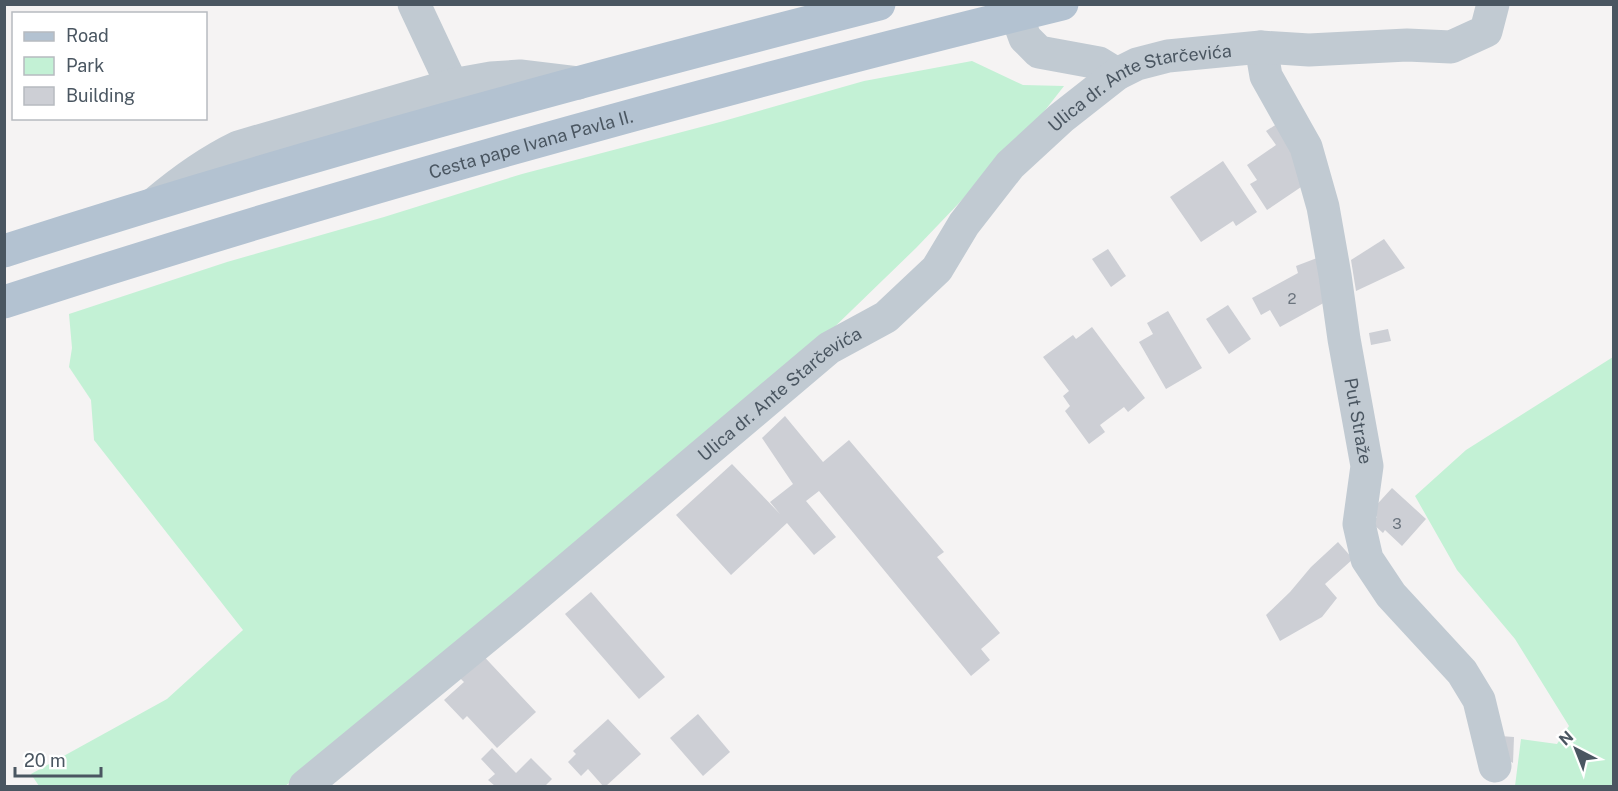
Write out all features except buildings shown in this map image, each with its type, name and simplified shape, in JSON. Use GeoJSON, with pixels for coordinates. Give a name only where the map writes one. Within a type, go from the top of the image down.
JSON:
{"type":"FeatureCollection","features":[{"type":"Feature","properties":{"kind":"main road"},"geometry":{"type":"LineString","coordinates":[[4,251],[155,203],[578,83],[879,4]]}},
{"type":"Feature","properties":{"kind":"main road","name":"Cesta pape Ivana Pavla II."},"geometry":{"type":"LineString","coordinates":[[4,302],[360,192],[680,102],[1062,4]]}},
{"type":"Feature","properties":{"kind":"street"},"geometry":{"type":"LineString","coordinates":[[414,4],[452,86]]}},
{"type":"Feature","properties":{"kind":"street","name":"Ulica dr. Ante Starčevića"},"geometry":{"type":"LineString","coordinates":[[305,786],[522,607],[829,348],[886,317],[937,269],[964,224],[1010,165],[1061,118],[1117,74],[1137,64],[1168,56],[1261,47],[1309,50],[1407,45],[1451,47],[1486,31],[1493,4]]}},
{"type":"Feature","properties":{"kind":"street"},"geometry":{"type":"LineString","coordinates":[[1017,15],[1025,38],[1039,52],[1099,63],[1117,74]]}},
{"type":"Feature","properties":{"kind":"street","name":"Put Straže"},"geometry":{"type":"LineString","coordinates":[[1261,47],[1266,76],[1306,147],[1323,207],[1366,466],[1359,524],[1367,559],[1392,595],[1462,672],[1479,700],[1495,766]]}},
{"type":"Feature","properties":{"kind":"street"},"geometry":{"type":"LineString","coordinates":[[155,203],[186,177],[217,157],[238,147],[452,86],[491,78],[520,76],[578,83]]}},
{"type":"Feature","properties":{"kind":"green space"},"geometry":{"type":"Polygon","coordinates":[[[972,61],[1023,85],[1064,86],[1032,127],[916,248],[820,341],[317,763],[285,786],[39,786],[31,774],[167,699],[243,630],[94,440],[91,400],[69,367],[72,348],[69,314],[227,262],[522,174],[864,81],[972,61]]]}},
{"type":"Feature","properties":{"kind":"green space"},"geometry":{"type":"Polygon","coordinates":[[[1613,357],[1613,786],[1515,786],[1521,739],[1557,744],[1569,726],[1515,639],[1457,570],[1415,496],[1466,450],[1613,357]]]}}]}
